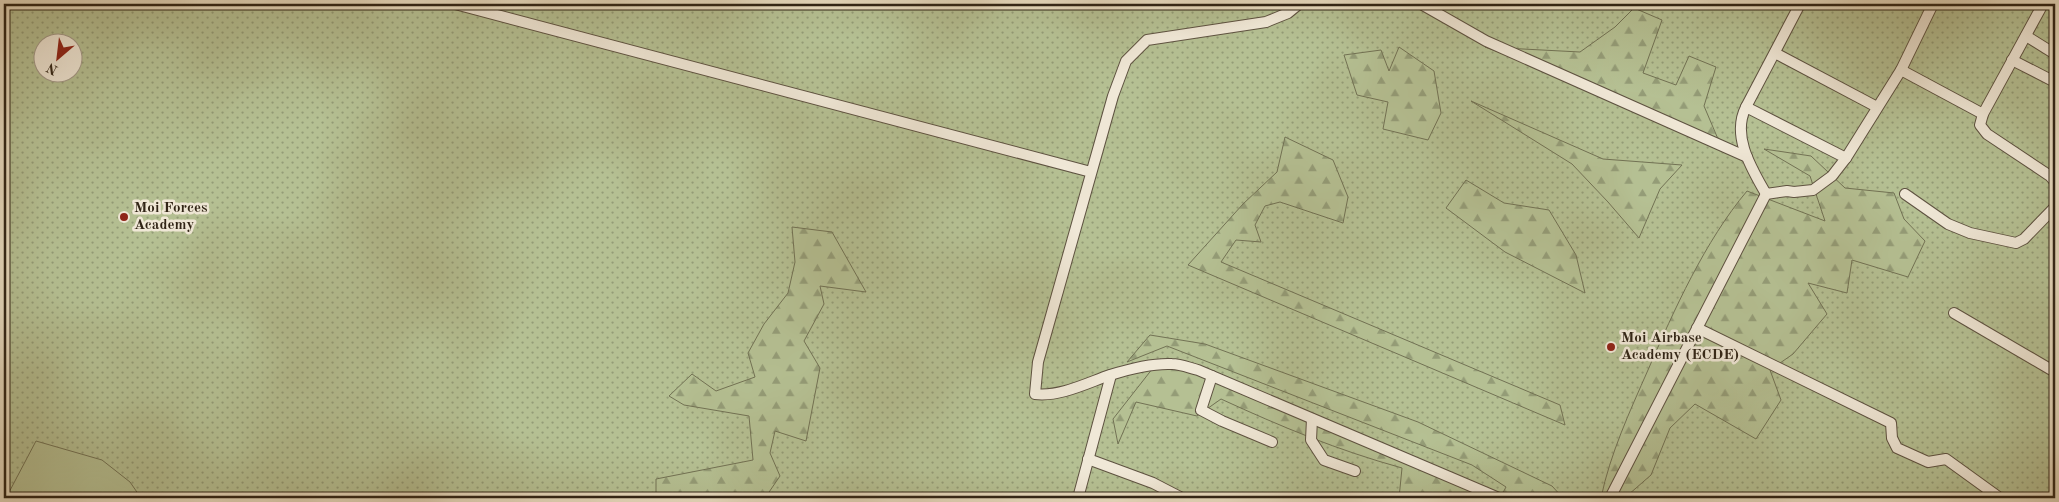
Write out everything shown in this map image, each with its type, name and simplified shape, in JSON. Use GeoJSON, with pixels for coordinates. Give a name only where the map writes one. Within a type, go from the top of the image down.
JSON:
{"type":"FeatureCollection","features":[{"type":"Feature","properties":{"kind":"street"},"geometry":{"type":"LineString","coordinates":[[455,4],[1091,172]]}},
{"type":"Feature","properties":{"kind":"street"},"geometry":{"type":"LineString","coordinates":[[1300,4],[1288,13],[1266,22],[1147,40],[1126,61],[1113,96],[1038,362],[1035,394],[1044,395],[1141,368],[1173,364],[1212,376],[1499,498]]}},
{"type":"Feature","properties":{"kind":"street"},"geometry":{"type":"LineString","coordinates":[[1421,4],[1486,41],[1747,157]]}},
{"type":"Feature","properties":{"kind":"street"},"geometry":{"type":"LineString","coordinates":[[1766,194],[1813,190],[1832,176],[1846,158],[1876,107],[1901,70],[1933,4]]}},
{"type":"Feature","properties":{"kind":"street"},"geometry":{"type":"LineString","coordinates":[[2044,4],[1983,114],[1980,125],[1982,130],[2050,176],[2055,182]]}},
{"type":"Feature","properties":{"kind":"street"},"geometry":{"type":"LineString","coordinates":[[1766,194],[1742,144],[1741,116],[1775,53],[1797,5]]}},
{"type":"Feature","properties":{"kind":"street"},"geometry":{"type":"LineString","coordinates":[[2026,36],[2055,54]]}},
{"type":"Feature","properties":{"kind":"street"},"geometry":{"type":"LineString","coordinates":[[1775,53],[1876,107]]}},
{"type":"Feature","properties":{"kind":"street"},"geometry":{"type":"LineString","coordinates":[[2012,60],[2055,82]]}},
{"type":"Feature","properties":{"kind":"street"},"geometry":{"type":"LineString","coordinates":[[1901,70],[1983,114]]}},
{"type":"Feature","properties":{"kind":"street"},"geometry":{"type":"LineString","coordinates":[[1746,107],[1846,158]]}},
{"type":"Feature","properties":{"kind":"street"},"geometry":{"type":"LineString","coordinates":[[1610,498],[1766,194]]}},
{"type":"Feature","properties":{"kind":"street"},"geometry":{"type":"LineString","coordinates":[[1905,194],[1948,224],[1970,232],[2016,242],[2024,239],[2055,207]]}},
{"type":"Feature","properties":{"kind":"street"},"geometry":{"type":"LineString","coordinates":[[1954,313],[2055,372]]}},
{"type":"Feature","properties":{"kind":"street"},"geometry":{"type":"LineString","coordinates":[[1697,328],[1891,423],[1892,438],[1897,448],[1928,462],[1946,459],[2000,498]]}},
{"type":"Feature","properties":{"kind":"street"},"geometry":{"type":"LineString","coordinates":[[1078,498],[1112,375]]}},
{"type":"Feature","properties":{"kind":"street"},"geometry":{"type":"LineString","coordinates":[[1212,376],[1201,410],[1272,442]]}},
{"type":"Feature","properties":{"kind":"street"},"geometry":{"type":"LineString","coordinates":[[1312,419],[1311,440],[1324,460],[1354,471]]}},
{"type":"Feature","properties":{"kind":"street"},"geometry":{"type":"LineString","coordinates":[[1088,459],[1152,483],[1182,498]]}},
{"type":"Feature","properties":{"kind":"green space"},"geometry":{"type":"Polygon","coordinates":[[[4,4],[2055,4],[2055,498],[4,498],[4,4]]]}},
{"type":"Feature","properties":{"kind":"green space"},"geometry":{"type":"Polygon","coordinates":[[[1634,8],[1662,20],[1643,73],[1676,85],[1689,56],[1716,67],[1704,106],[1718,139],[1631,101],[1485,47],[1580,52],[1615,27],[1634,8]]]}},
{"type":"Feature","properties":{"kind":"green space"},"geometry":{"type":"Polygon","coordinates":[[[1399,47],[1434,71],[1441,113],[1428,140],[1383,129],[1388,102],[1357,95],[1344,55],[1381,50],[1389,71],[1399,47]]]}},
{"type":"Feature","properties":{"kind":"green space"},"geometry":{"type":"Polygon","coordinates":[[[1471,101],[1603,159],[1682,165],[1660,189],[1639,238],[1572,164],[1471,101]]]}},
{"type":"Feature","properties":{"kind":"green space"},"geometry":{"type":"Polygon","coordinates":[[[1285,137],[1333,160],[1348,197],[1343,223],[1280,202],[1265,206],[1255,225],[1261,242],[1236,240],[1221,262],[1560,405],[1565,425],[1188,265],[1243,204],[1277,172],[1285,137]]]}},
{"type":"Feature","properties":{"kind":"green space"},"geometry":{"type":"Polygon","coordinates":[[[1764,149],[1811,156],[1845,188],[1894,193],[1904,219],[1925,241],[1908,277],[1852,260],[1847,293],[1808,283],[1827,314],[1793,354],[1770,370],[1781,400],[1756,439],[1695,404],[1670,428],[1651,475],[1628,495],[1628,498],[1601,498],[1621,433],[1680,300],[1717,232],[1747,191],[1825,221],[1810,176],[1764,149]]]}},
{"type":"Feature","properties":{"kind":"green space"},"geometry":{"type":"Polygon","coordinates":[[[1466,180],[1504,203],[1549,210],[1576,255],[1585,293],[1505,252],[1446,208],[1466,180]]]}},
{"type":"Feature","properties":{"kind":"green space"},"geometry":{"type":"Polygon","coordinates":[[[792,227],[832,232],[866,292],[820,286],[824,304],[804,341],[820,368],[806,441],[775,431],[770,453],[780,476],[765,498],[656,498],[656,479],[753,460],[749,416],[684,405],[669,396],[692,374],[716,391],[755,377],[748,353],[764,324],[788,293],[795,262],[792,227]]]}},
{"type":"Feature","properties":{"kind":"green space"},"geometry":{"type":"Polygon","coordinates":[[[1150,335],[1205,344],[1418,422],[1552,486],[1563,498],[1500,498],[1506,487],[1472,465],[1167,346],[1127,362],[1150,335]]]}},
{"type":"Feature","properties":{"kind":"green space"},"geometry":{"type":"Polygon","coordinates":[[[1160,359],[1495,498],[1399,498],[1402,468],[1355,454],[1310,437],[1221,399],[1197,416],[1136,402],[1118,444],[1113,419],[1160,359]]]}},
{"type":"Feature","properties":{"kind":"green space"},"geometry":{"type":"Polygon","coordinates":[[[36,441],[102,460],[130,482],[141,498],[6,498],[36,441]]]}},
{"type":"Feature","properties":{"kind":"place","name":"Moi Forces Academy"},"geometry":{"type":"Point","coordinates":[124,217]}},
{"type":"Feature","properties":{"kind":"place","name":"Moi Airbase Academy (ECDE)"},"geometry":{"type":"Point","coordinates":[1611,347]}}]}
